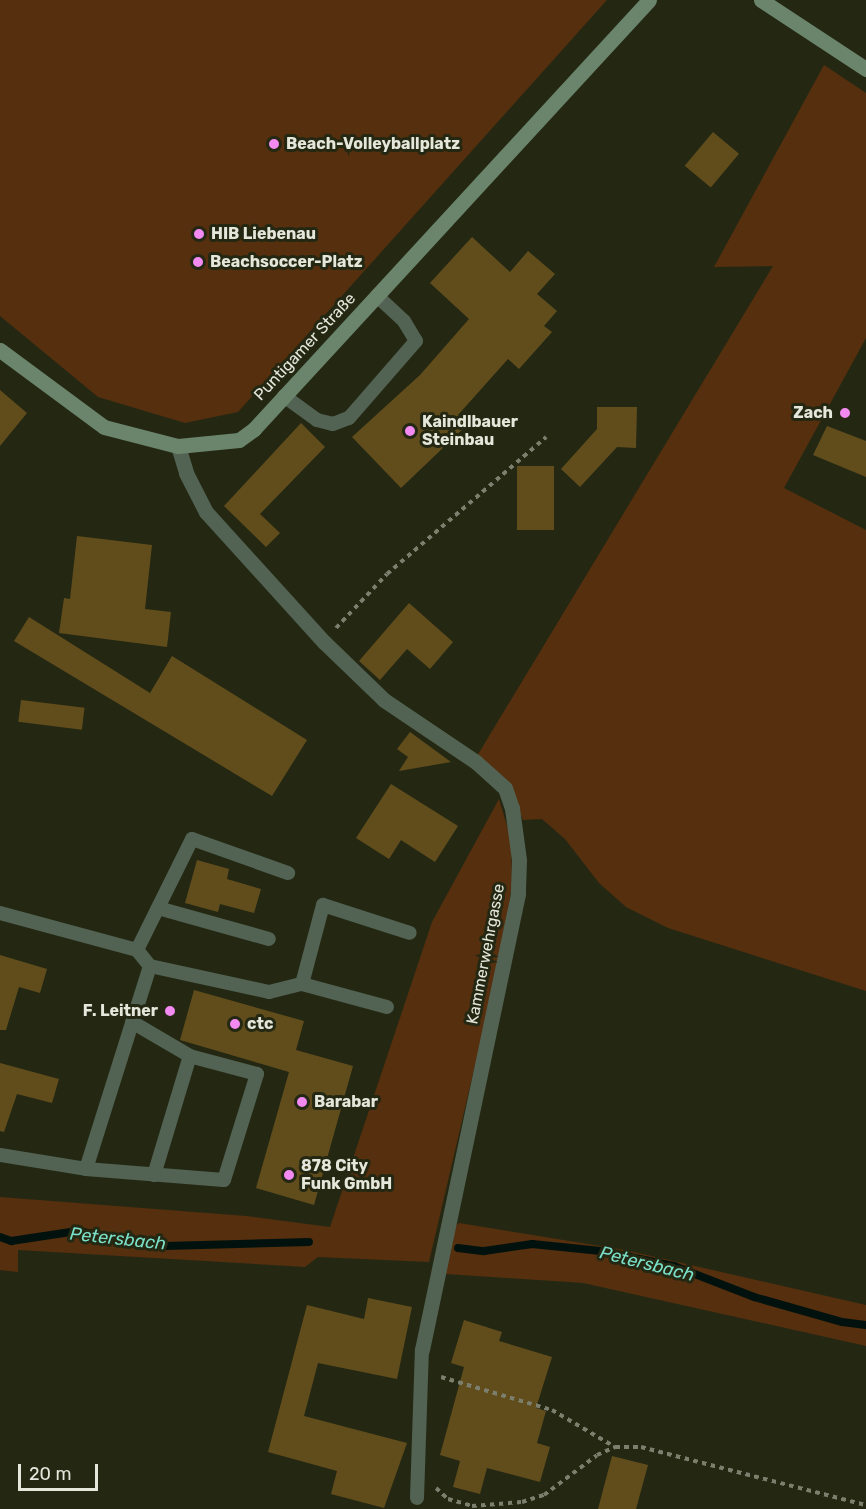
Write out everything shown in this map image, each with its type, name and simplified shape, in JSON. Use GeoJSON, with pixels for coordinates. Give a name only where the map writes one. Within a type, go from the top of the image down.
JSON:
{"type":"FeatureCollection","features":[{"type":"Feature","properties":{"kind":"main road","name":"Puntigamer Straße"},"geometry":{"type":"LineString","coordinates":[[0,350],[104,427],[178,446],[239,440],[284,396],[649,0]]}},
{"type":"Feature","properties":{"kind":"main road"},"geometry":{"type":"LineString","coordinates":[[760,0],[866,69]]}},
{"type":"Feature","properties":{"kind":"street","name":"Kammerwehrgasse"},"geometry":{"type":"LineString","coordinates":[[178,446],[186,473],[206,512],[324,642],[384,700],[476,762],[505,788],[517,838],[518,894],[422,1350]]}},
{"type":"Feature","properties":{"kind":"lane"},"geometry":{"type":"LineString","coordinates":[[284,396],[317,420],[333,424],[349,418],[416,341],[404,321],[376,296]]}},
{"type":"Feature","properties":{"kind":"lane"},"geometry":{"type":"LineString","coordinates":[[137,950],[192,839],[288,873]]}},
{"type":"Feature","properties":{"kind":"lane"},"geometry":{"type":"LineString","coordinates":[[302,984],[323,904],[410,933]]}},
{"type":"Feature","properties":{"kind":"lane"},"geometry":{"type":"LineString","coordinates":[[158,908],[269,939]]}},
{"type":"Feature","properties":{"kind":"lane"},"geometry":{"type":"LineString","coordinates":[[0,913],[137,950],[150,966],[269,993],[302,984],[387,1007]]}},
{"type":"Feature","properties":{"kind":"lane"},"geometry":{"type":"LineString","coordinates":[[86,1168],[150,966]]}},
{"type":"Feature","properties":{"kind":"lane"},"geometry":{"type":"LineString","coordinates":[[0,1155],[86,1168],[224,1180],[257,1074],[190,1056],[132,1022]]}},
{"type":"Feature","properties":{"kind":"lane"},"geometry":{"type":"LineString","coordinates":[[154,1175],[190,1056]]}},
{"type":"Feature","properties":{"kind":"lane"},"geometry":{"type":"LineString","coordinates":[[417,1498],[423,1374],[422,1350]]}},
{"type":"Feature","properties":{"kind":"path"},"geometry":{"type":"LineString","coordinates":[[324,642],[387,574],[546,438]]}},
{"type":"Feature","properties":{"kind":"path"},"geometry":{"type":"LineString","coordinates":[[423,1374],[522,1398],[552,1410],[615,1447]]}},
{"type":"Feature","properties":{"kind":"path"},"geometry":{"type":"LineString","coordinates":[[448,1498],[472,1506],[522,1502],[544,1495],[597,1455],[615,1447],[641,1448],[866,1505]]}},
{"type":"Feature","properties":{"kind":"shaded area","name":"HIB Liebenau"},"geometry":{"type":"Polygon","coordinates":[[[0,0],[607,0],[238,412],[185,423],[98,397],[0,316],[0,0]]]}},
{"type":"Feature","properties":{"kind":"shaded area"},"geometry":{"type":"Polygon","coordinates":[[[824,65],[866,93],[866,338],[784,488],[866,530],[866,991],[668,928],[626,907],[599,883],[565,839],[542,819],[523,820],[508,782],[477,756],[773,266],[714,267],[824,65]]]}},
{"type":"Feature","properties":{"kind":"shaded area"},"geometry":{"type":"Polygon","coordinates":[[[499,799],[511,839],[512,886],[498,967],[429,1262],[318,1257],[305,1267],[18,1250],[18,1272],[0,1270],[0,1197],[246,1216],[330,1227],[432,922],[499,799]]]}},
{"type":"Feature","properties":{"kind":"shaded area"},"geometry":{"type":"Polygon","coordinates":[[[459,1223],[625,1250],[866,1305],[866,1346],[583,1283],[446,1274],[454,1227],[459,1223]]]}},
{"type":"Feature","properties":{"kind":"building"},"geometry":{"type":"Polygon","coordinates":[[[713,132],[739,154],[711,188],[685,166],[713,132]]]}},
{"type":"Feature","properties":{"kind":"building"},"geometry":{"type":"Polygon","coordinates":[[[472,237],[510,272],[528,251],[555,274],[537,294],[557,311],[544,326],[552,332],[519,369],[508,359],[458,415],[467,425],[401,488],[352,437],[420,375],[469,319],[430,283],[472,237]]]}},
{"type":"Feature","properties":{"kind":"building"},"geometry":{"type":"Polygon","coordinates":[[[0,390],[27,413],[0,446],[0,390]]]}},
{"type":"Feature","properties":{"kind":"building"},"geometry":{"type":"Polygon","coordinates":[[[597,407],[637,407],[636,448],[617,447],[580,487],[561,469],[597,429],[597,407]]]}},
{"type":"Feature","properties":{"kind":"building"},"geometry":{"type":"Polygon","coordinates":[[[301,423],[325,447],[260,514],[280,533],[266,547],[224,506],[301,423]]]}},
{"type":"Feature","properties":{"kind":"building"},"geometry":{"type":"Polygon","coordinates":[[[827,426],[866,441],[866,477],[813,455],[827,426]]]}},
{"type":"Feature","properties":{"kind":"building"},"geometry":{"type":"Polygon","coordinates":[[[517,466],[554,466],[554,530],[517,530],[517,466]]]}},
{"type":"Feature","properties":{"kind":"building"},"geometry":{"type":"Polygon","coordinates":[[[77,536],[152,545],[145,609],[171,612],[167,647],[59,633],[64,598],[70,599],[77,536]]]}},
{"type":"Feature","properties":{"kind":"building"},"geometry":{"type":"Polygon","coordinates":[[[409,603],[453,642],[430,669],[407,649],[380,680],[359,661],[409,603]]]}},
{"type":"Feature","properties":{"kind":"building"},"geometry":{"type":"Polygon","coordinates":[[[29,617],[150,693],[172,656],[307,740],[272,796],[14,641],[29,617]]]}},
{"type":"Feature","properties":{"kind":"building"},"geometry":{"type":"Polygon","coordinates":[[[21,700],[85,708],[82,730],[18,722],[21,700]]]}},
{"type":"Feature","properties":{"kind":"building"},"geometry":{"type":"Polygon","coordinates":[[[410,732],[451,762],[399,771],[408,757],[397,749],[410,732]]]}},
{"type":"Feature","properties":{"kind":"building"},"geometry":{"type":"Polygon","coordinates":[[[391,784],[458,826],[435,862],[401,840],[389,859],[356,838],[391,784]]]}},
{"type":"Feature","properties":{"kind":"building"},"geometry":{"type":"Polygon","coordinates":[[[197,860],[229,869],[227,879],[261,889],[254,913],[220,904],[218,912],[185,903],[197,860]]]}},
{"type":"Feature","properties":{"kind":"building"},"geometry":{"type":"Polygon","coordinates":[[[0,955],[47,969],[40,993],[19,987],[6,1030],[0,1030],[0,955]]]}},
{"type":"Feature","properties":{"kind":"building"},"geometry":{"type":"Polygon","coordinates":[[[194,990],[304,1021],[296,1050],[353,1066],[314,1205],[256,1188],[289,1072],[180,1040],[194,990]]]}},
{"type":"Feature","properties":{"kind":"building"},"geometry":{"type":"Polygon","coordinates":[[[0,1063],[59,1079],[52,1103],[17,1094],[4,1132],[0,1131],[0,1063]]]}},
{"type":"Feature","properties":{"kind":"building"},"geometry":{"type":"Polygon","coordinates":[[[368,1298],[412,1307],[397,1379],[318,1363],[304,1416],[407,1443],[384,1508],[331,1494],[337,1471],[268,1452],[307,1305],[364,1319],[368,1298]]]}},
{"type":"Feature","properties":{"kind":"building"},"geometry":{"type":"Polygon","coordinates":[[[464,1320],[502,1332],[499,1341],[552,1357],[536,1408],[546,1411],[537,1443],[550,1447],[540,1482],[487,1468],[480,1494],[453,1487],[460,1461],[440,1455],[464,1367],[451,1363],[464,1320]]]}},
{"type":"Feature","properties":{"kind":"building"},"geometry":{"type":"Polygon","coordinates":[[[612,1456],[648,1465],[636,1509],[598,1509],[612,1456]]]}},
{"type":"Feature","properties":{"kind":"waterway","name":"Petersbach"},"geometry":{"type":"LineString","coordinates":[[0,1237],[11,1241],[77,1231],[165,1246],[309,1242]]}},
{"type":"Feature","properties":{"kind":"waterway","name":"Petersbach"},"geometry":{"type":"LineString","coordinates":[[458,1248],[484,1251],[532,1244],[601,1251],[674,1266],[754,1297],[842,1322],[866,1325]]}},
{"type":"Feature","properties":{"kind":"place","name":"Beach-Volleyballplatz"},"geometry":{"type":"Point","coordinates":[274,144]}},
{"type":"Feature","properties":{"kind":"place","name":"HIB Liebenau"},"geometry":{"type":"Point","coordinates":[199,234]}},
{"type":"Feature","properties":{"kind":"place","name":"Beachsoccer-Platz"},"geometry":{"type":"Point","coordinates":[198,262]}},
{"type":"Feature","properties":{"kind":"place","name":"Zach"},"geometry":{"type":"Point","coordinates":[845,413]}},
{"type":"Feature","properties":{"kind":"place","name":"Kaindlbauer Steinbau"},"geometry":{"type":"Point","coordinates":[410,431]}},
{"type":"Feature","properties":{"kind":"place","name":"F. Leitner"},"geometry":{"type":"Point","coordinates":[170,1011]}},
{"type":"Feature","properties":{"kind":"place","name":"ctc"},"geometry":{"type":"Point","coordinates":[235,1024]}},
{"type":"Feature","properties":{"kind":"place","name":"Barabar"},"geometry":{"type":"Point","coordinates":[302,1102]}},
{"type":"Feature","properties":{"kind":"place","name":"878 City Funk GmbH"},"geometry":{"type":"Point","coordinates":[289,1175]}}]}
